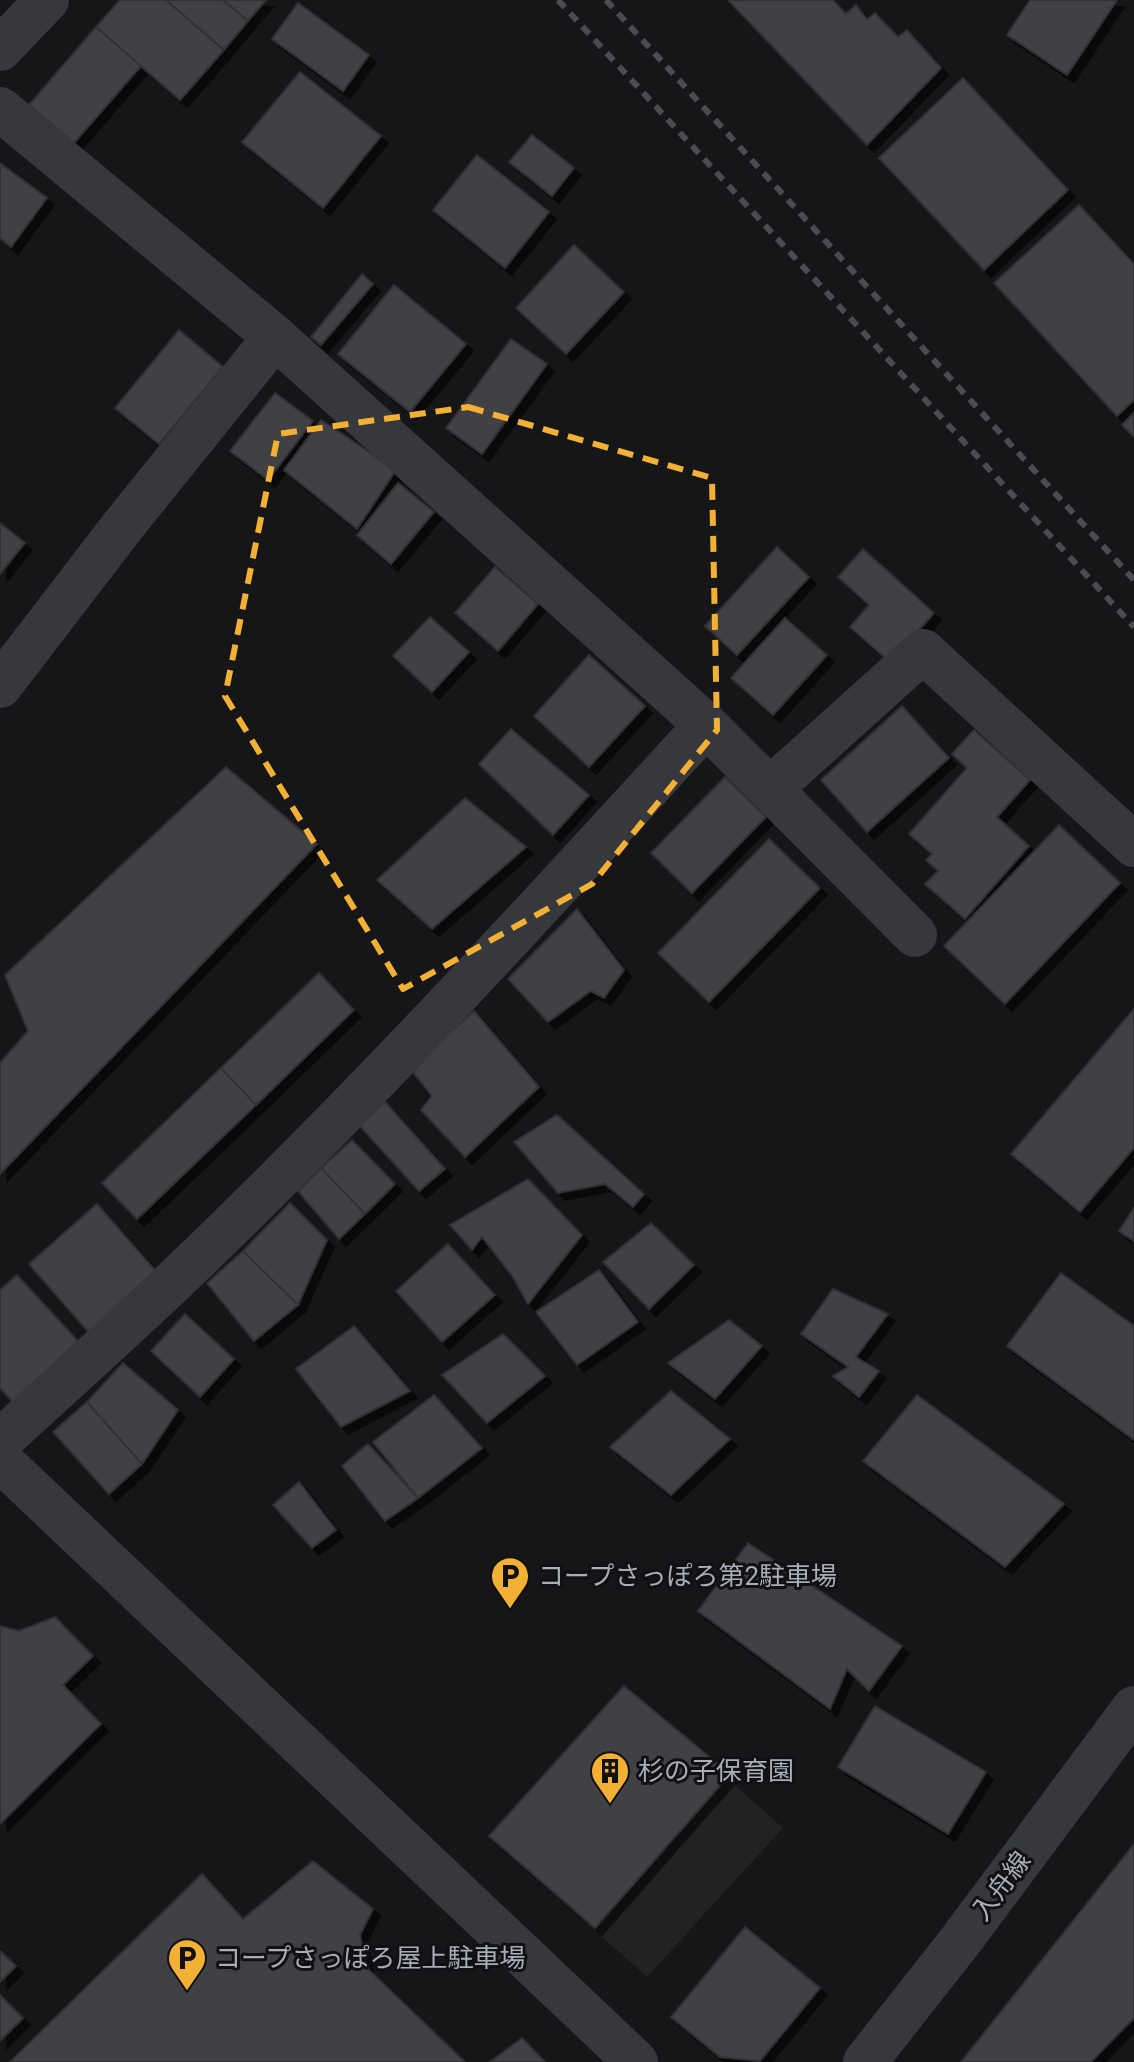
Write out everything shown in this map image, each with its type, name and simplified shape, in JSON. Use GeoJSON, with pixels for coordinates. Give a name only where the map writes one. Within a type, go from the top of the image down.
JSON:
{"type":"FeatureCollection","features":[{"type":"Feature","properties":{"kind":"street"},"geometry":{"type":"LineString","coordinates":[[1,46],[47,0]]}},
{"type":"Feature","properties":{"kind":"street"},"geometry":{"type":"LineString","coordinates":[[0,109],[275,337],[706,725],[915,935]]}},
{"type":"Feature","properties":{"kind":"street"},"geometry":{"type":"LineString","coordinates":[[0,686],[122,527],[275,337]]}},
{"type":"Feature","properties":{"kind":"street"},"geometry":{"type":"LineString","coordinates":[[770,789],[923,651],[1134,845]]}},
{"type":"Feature","properties":{"kind":"street"},"geometry":{"type":"LineString","coordinates":[[0,1441],[175,1280],[350,1105],[706,725]]}},
{"type":"Feature","properties":{"kind":"street"},"geometry":{"type":"LineString","coordinates":[[0,1460],[636,2062]]}},
{"type":"Feature","properties":{"kind":"street","name":"入舟線"},"geometry":{"type":"LineString","coordinates":[[865,2062],[961,1940],[1134,1708]]}},
{"type":"Feature","properties":{"kind":"highlighted area"},"geometry":{"type":"Polygon","coordinates":[[[468,407],[712,478],[717,730],[592,884],[403,989],[225,696],[278,434],[468,407]]]}},
{"type":"Feature","properties":{"kind":"shaded area","name":"杉の子保育園"},"geometry":{"type":"Polygon","coordinates":[[[624,1686],[783,1828],[647,1977],[489,1836],[624,1686]]]}},
{"type":"Feature","properties":{"kind":"building"},"geometry":{"type":"Polygon","coordinates":[[[120,0],[166,0],[224,50],[180,100],[96,27],[120,0]]]}},
{"type":"Feature","properties":{"kind":"building"},"geometry":{"type":"Polygon","coordinates":[[[166,0],[223,0],[248,21],[224,50],[166,0]]]}},
{"type":"Feature","properties":{"kind":"building"},"geometry":{"type":"Polygon","coordinates":[[[223,0],[266,0],[248,21],[223,0]]]}},
{"type":"Feature","properties":{"kind":"building"},"geometry":{"type":"Polygon","coordinates":[[[728,0],[833,0],[846,14],[856,5],[867,19],[875,13],[898,37],[907,30],[941,68],[867,145],[728,0]]]}},
{"type":"Feature","properties":{"kind":"building"},"geometry":{"type":"Polygon","coordinates":[[[1030,0],[1117,0],[1067,75],[1007,35],[1030,0]]]}},
{"type":"Feature","properties":{"kind":"building"},"geometry":{"type":"Polygon","coordinates":[[[298,3],[369,55],[343,91],[272,39],[298,3]]]}},
{"type":"Feature","properties":{"kind":"building"},"geometry":{"type":"Polygon","coordinates":[[[96,27],[141,66],[74,143],[29,105],[96,27]]]}},
{"type":"Feature","properties":{"kind":"building"},"geometry":{"type":"Polygon","coordinates":[[[300,72],[381,136],[323,208],[242,142],[300,72]]]}},
{"type":"Feature","properties":{"kind":"building"},"geometry":{"type":"Polygon","coordinates":[[[963,78],[1068,190],[984,270],[879,158],[963,78]]]}},
{"type":"Feature","properties":{"kind":"building"},"geometry":{"type":"Polygon","coordinates":[[[532,135],[574,168],[552,196],[509,162],[532,135]]]}},
{"type":"Feature","properties":{"kind":"building"},"geometry":{"type":"Polygon","coordinates":[[[477,155],[549,212],[505,268],[433,210],[477,155]]]}},
{"type":"Feature","properties":{"kind":"building"},"geometry":{"type":"Polygon","coordinates":[[[0,163],[47,198],[11,247],[0,238],[0,163]]]}},
{"type":"Feature","properties":{"kind":"building"},"geometry":{"type":"Polygon","coordinates":[[[1079,205],[1134,264],[1134,400],[1117,416],[994,283],[1079,205]]]}},
{"type":"Feature","properties":{"kind":"building"},"geometry":{"type":"Polygon","coordinates":[[[574,245],[624,292],[566,354],[516,308],[574,245]]]}},
{"type":"Feature","properties":{"kind":"building"},"geometry":{"type":"Polygon","coordinates":[[[362,274],[373,284],[321,345],[311,337],[362,274]]]}},
{"type":"Feature","properties":{"kind":"building"},"geometry":{"type":"Polygon","coordinates":[[[394,285],[466,344],[410,412],[338,354],[394,285]]]}},
{"type":"Feature","properties":{"kind":"building"},"geometry":{"type":"Polygon","coordinates":[[[179,330],[223,367],[159,444],[115,408],[179,330]]]}},
{"type":"Feature","properties":{"kind":"building"},"geometry":{"type":"Polygon","coordinates":[[[511,339],[547,364],[482,454],[446,428],[511,339]]]}},
{"type":"Feature","properties":{"kind":"building"},"geometry":{"type":"Polygon","coordinates":[[[275,393],[313,421],[268,480],[230,451],[275,393]]]}},
{"type":"Feature","properties":{"kind":"building"},"geometry":{"type":"Polygon","coordinates":[[[1134,413],[1134,437],[1122,425],[1134,413]]]}},
{"type":"Feature","properties":{"kind":"building"},"geometry":{"type":"Polygon","coordinates":[[[321,420],[396,470],[357,529],[284,470],[321,420]]]}},
{"type":"Feature","properties":{"kind":"building"},"geometry":{"type":"Polygon","coordinates":[[[398,483],[434,512],[391,564],[357,535],[398,483]]]}},
{"type":"Feature","properties":{"kind":"building"},"geometry":{"type":"Polygon","coordinates":[[[0,523],[25,543],[0,574],[0,523]]]}},
{"type":"Feature","properties":{"kind":"building"},"geometry":{"type":"Polygon","coordinates":[[[777,547],[809,577],[737,655],[705,626],[777,547]]]}},
{"type":"Feature","properties":{"kind":"building"},"geometry":{"type":"Polygon","coordinates":[[[863,549],[934,613],[890,662],[850,627],[869,605],[838,577],[863,549]]]}},
{"type":"Feature","properties":{"kind":"building"},"geometry":{"type":"Polygon","coordinates":[[[495,567],[538,604],[498,651],[455,613],[495,567]]]}},
{"type":"Feature","properties":{"kind":"building"},"geometry":{"type":"Polygon","coordinates":[[[430,617],[469,652],[432,692],[393,656],[430,617]]]}},
{"type":"Feature","properties":{"kind":"building"},"geometry":{"type":"Polygon","coordinates":[[[785,618],[827,655],[773,715],[731,678],[785,618]]]}},
{"type":"Feature","properties":{"kind":"building"},"geometry":{"type":"Polygon","coordinates":[[[589,655],[645,706],[589,767],[534,716],[589,655]]]}},
{"type":"Feature","properties":{"kind":"building"},"geometry":{"type":"Polygon","coordinates":[[[902,706],[949,758],[867,832],[821,780],[902,706]]]}},
{"type":"Feature","properties":{"kind":"building"},"geometry":{"type":"Polygon","coordinates":[[[511,729],[589,795],[553,835],[479,764],[511,729]]]}},
{"type":"Feature","properties":{"kind":"building"},"geometry":{"type":"Polygon","coordinates":[[[974,730],[1030,780],[997,817],[1029,846],[965,919],[925,884],[938,871],[926,860],[932,854],[909,834],[967,768],[952,754],[974,730]]]}},
{"type":"Feature","properties":{"kind":"building"},"geometry":{"type":"Polygon","coordinates":[[[226,767],[317,844],[0,1174],[0,1063],[28,1031],[5,975],[226,767]]]}},
{"type":"Feature","properties":{"kind":"building"},"geometry":{"type":"Polygon","coordinates":[[[725,777],[766,817],[692,893],[651,853],[725,777]]]}},
{"type":"Feature","properties":{"kind":"building"},"geometry":{"type":"Polygon","coordinates":[[[465,798],[526,847],[432,929],[377,880],[465,798]]]}},
{"type":"Feature","properties":{"kind":"building"},"geometry":{"type":"Polygon","coordinates":[[[1059,825],[1120,883],[1005,1004],[944,946],[1059,825]]]}},
{"type":"Feature","properties":{"kind":"building"},"geometry":{"type":"Polygon","coordinates":[[[769,839],[820,888],[709,1002],[658,953],[769,839]]]}},
{"type":"Feature","properties":{"kind":"building"},"geometry":{"type":"Polygon","coordinates":[[[577,909],[624,970],[604,998],[591,991],[548,1022],[508,979],[577,909]]]}},
{"type":"Feature","properties":{"kind":"building"},"geometry":{"type":"Polygon","coordinates":[[[319,973],[354,1010],[256,1105],[221,1068],[319,973]]]}},
{"type":"Feature","properties":{"kind":"building"},"geometry":{"type":"Polygon","coordinates":[[[1134,1009],[1134,1148],[1080,1212],[1011,1154],[1134,1009]]]}},
{"type":"Feature","properties":{"kind":"building"},"geometry":{"type":"Polygon","coordinates":[[[474,1011],[539,1087],[465,1157],[421,1110],[432,1096],[410,1068],[474,1011]]]}},
{"type":"Feature","properties":{"kind":"building"},"geometry":{"type":"Polygon","coordinates":[[[221,1068],[256,1105],[137,1219],[102,1183],[221,1068]]]}},
{"type":"Feature","properties":{"kind":"building"},"geometry":{"type":"Polygon","coordinates":[[[385,1102],[445,1169],[419,1191],[359,1125],[385,1102]]]}},
{"type":"Feature","properties":{"kind":"building"},"geometry":{"type":"Polygon","coordinates":[[[557,1115],[644,1194],[633,1207],[605,1184],[558,1193],[514,1142],[557,1115]]]}},
{"type":"Feature","properties":{"kind":"building"},"geometry":{"type":"Polygon","coordinates":[[[352,1140],[395,1184],[365,1214],[321,1168],[352,1140]]]}},
{"type":"Feature","properties":{"kind":"building"},"geometry":{"type":"Polygon","coordinates":[[[321,1168],[365,1214],[339,1239],[298,1191],[321,1168]]]}},
{"type":"Feature","properties":{"kind":"building"},"geometry":{"type":"Polygon","coordinates":[[[528,1179],[582,1235],[528,1304],[513,1277],[482,1237],[472,1250],[450,1225],[528,1179]]]}},
{"type":"Feature","properties":{"kind":"building"},"geometry":{"type":"Polygon","coordinates":[[[290,1203],[327,1240],[298,1305],[243,1251],[290,1203]]]}},
{"type":"Feature","properties":{"kind":"building"},"geometry":{"type":"Polygon","coordinates":[[[97,1204],[167,1284],[99,1344],[29,1264],[97,1204]]]}},
{"type":"Feature","properties":{"kind":"building"},"geometry":{"type":"Polygon","coordinates":[[[1134,1208],[1134,1241],[1119,1231],[1134,1208]]]}},
{"type":"Feature","properties":{"kind":"building"},"geometry":{"type":"Polygon","coordinates":[[[651,1223],[694,1265],[649,1309],[603,1262],[651,1223]]]}},
{"type":"Feature","properties":{"kind":"building"},"geometry":{"type":"Polygon","coordinates":[[[448,1244],[495,1295],[442,1342],[396,1291],[448,1244]]]}},
{"type":"Feature","properties":{"kind":"building"},"geometry":{"type":"Polygon","coordinates":[[[243,1251],[298,1305],[254,1341],[207,1283],[243,1251]]]}},
{"type":"Feature","properties":{"kind":"building"},"geometry":{"type":"Polygon","coordinates":[[[599,1270],[638,1322],[577,1365],[536,1312],[599,1270]]]}},
{"type":"Feature","properties":{"kind":"building"},"geometry":{"type":"Polygon","coordinates":[[[1061,1273],[1134,1326],[1134,1440],[1007,1346],[1061,1273]]]}},
{"type":"Feature","properties":{"kind":"building"},"geometry":{"type":"Polygon","coordinates":[[[17,1275],[91,1355],[25,1415],[0,1388],[0,1290],[17,1275]]]}},
{"type":"Feature","properties":{"kind":"building"},"geometry":{"type":"Polygon","coordinates":[[[833,1289],[888,1314],[856,1357],[879,1371],[859,1397],[833,1376],[848,1367],[801,1334],[833,1289]]]}},
{"type":"Feature","properties":{"kind":"building"},"geometry":{"type":"Polygon","coordinates":[[[185,1314],[234,1359],[200,1397],[151,1351],[185,1314]]]}},
{"type":"Feature","properties":{"kind":"building"},"geometry":{"type":"Polygon","coordinates":[[[729,1320],[762,1346],[715,1399],[668,1363],[729,1320]]]}},
{"type":"Feature","properties":{"kind":"building"},"geometry":{"type":"Polygon","coordinates":[[[354,1326],[410,1391],[341,1427],[296,1369],[354,1326]]]}},
{"type":"Feature","properties":{"kind":"building"},"geometry":{"type":"Polygon","coordinates":[[[503,1334],[545,1376],[487,1423],[442,1375],[503,1334]]]}},
{"type":"Feature","properties":{"kind":"building"},"geometry":{"type":"Polygon","coordinates":[[[123,1363],[178,1410],[142,1464],[87,1402],[123,1363]]]}},
{"type":"Feature","properties":{"kind":"building"},"geometry":{"type":"Polygon","coordinates":[[[671,1391],[730,1439],[671,1495],[610,1447],[671,1391]]]}},
{"type":"Feature","properties":{"kind":"building"},"geometry":{"type":"Polygon","coordinates":[[[434,1395],[482,1448],[418,1498],[373,1442],[434,1395]]]}},
{"type":"Feature","properties":{"kind":"building"},"geometry":{"type":"Polygon","coordinates":[[[917,1395],[1064,1504],[1005,1567],[863,1461],[917,1395]]]}},
{"type":"Feature","properties":{"kind":"building"},"geometry":{"type":"Polygon","coordinates":[[[87,1402],[142,1464],[109,1494],[53,1432],[87,1402]]]}},
{"type":"Feature","properties":{"kind":"building"},"geometry":{"type":"Polygon","coordinates":[[[368,1444],[418,1498],[385,1521],[342,1466],[368,1444]]]}},
{"type":"Feature","properties":{"kind":"building"},"geometry":{"type":"Polygon","coordinates":[[[299,1482],[336,1530],[312,1548],[273,1505],[299,1482]]]}},
{"type":"Feature","properties":{"kind":"building"},"geometry":{"type":"Polygon","coordinates":[[[748,1543],[902,1646],[869,1691],[847,1669],[830,1709],[698,1611],[748,1543]]]}},
{"type":"Feature","properties":{"kind":"building"},"geometry":{"type":"Polygon","coordinates":[[[55,1617],[93,1656],[63,1685],[101,1724],[0,1824],[0,1626],[19,1631],[55,1617]]]}},
{"type":"Feature","properties":{"kind":"building","name":"杉の子保育園"},"geometry":{"type":"Polygon","coordinates":[[[624,1686],[730,1774],[595,1928],[489,1836],[624,1686]]]}},
{"type":"Feature","properties":{"kind":"building"},"geometry":{"type":"Polygon","coordinates":[[[875,1706],[986,1772],[948,1834],[838,1767],[875,1706]]]}},
{"type":"Feature","properties":{"kind":"building"},"geometry":{"type":"Polygon","coordinates":[[[1134,1844],[1134,2018],[1091,2062],[961,2062],[1134,1844]]]}},
{"type":"Feature","properties":{"kind":"building"},"geometry":{"type":"Polygon","coordinates":[[[313,1861],[373,1909],[360,1935],[367,1968],[465,2062],[10,2062],[202,1874],[243,1919],[313,1861]]]}},
{"type":"Feature","properties":{"kind":"building"},"geometry":{"type":"Polygon","coordinates":[[[745,1927],[820,1988],[760,2061],[720,2057],[671,2017],[745,1927]]]}},
{"type":"Feature","properties":{"kind":"building"},"geometry":{"type":"Polygon","coordinates":[[[0,1951],[16,1966],[0,1982],[0,1951]]]}},
{"type":"Feature","properties":{"kind":"building"},"geometry":{"type":"Polygon","coordinates":[[[0,1995],[23,2018],[0,2041],[0,1995]]]}},
{"type":"Feature","properties":{"kind":"building"},"geometry":{"type":"Polygon","coordinates":[[[522,2038],[545,2062],[490,2062],[522,2038]]]}},
{"type":"Feature","properties":{"kind":"railway"},"geometry":{"type":"LineString","coordinates":[[558,0],[1134,627]]}},
{"type":"Feature","properties":{"kind":"railway"},"geometry":{"type":"LineString","coordinates":[[606,0],[1134,580]]}},
{"type":"Feature","properties":{"kind":"place","name":"コープさっぽろ第2駐車場"},"geometry":{"type":"Point","coordinates":[510,1610]}},
{"type":"Feature","properties":{"kind":"place","name":"杉の子保育園"},"geometry":{"type":"Point","coordinates":[610,1805]}},
{"type":"Feature","properties":{"kind":"place","name":"コープさっぽろ屋上駐車場"},"geometry":{"type":"Point","coordinates":[187,1992]}}]}
